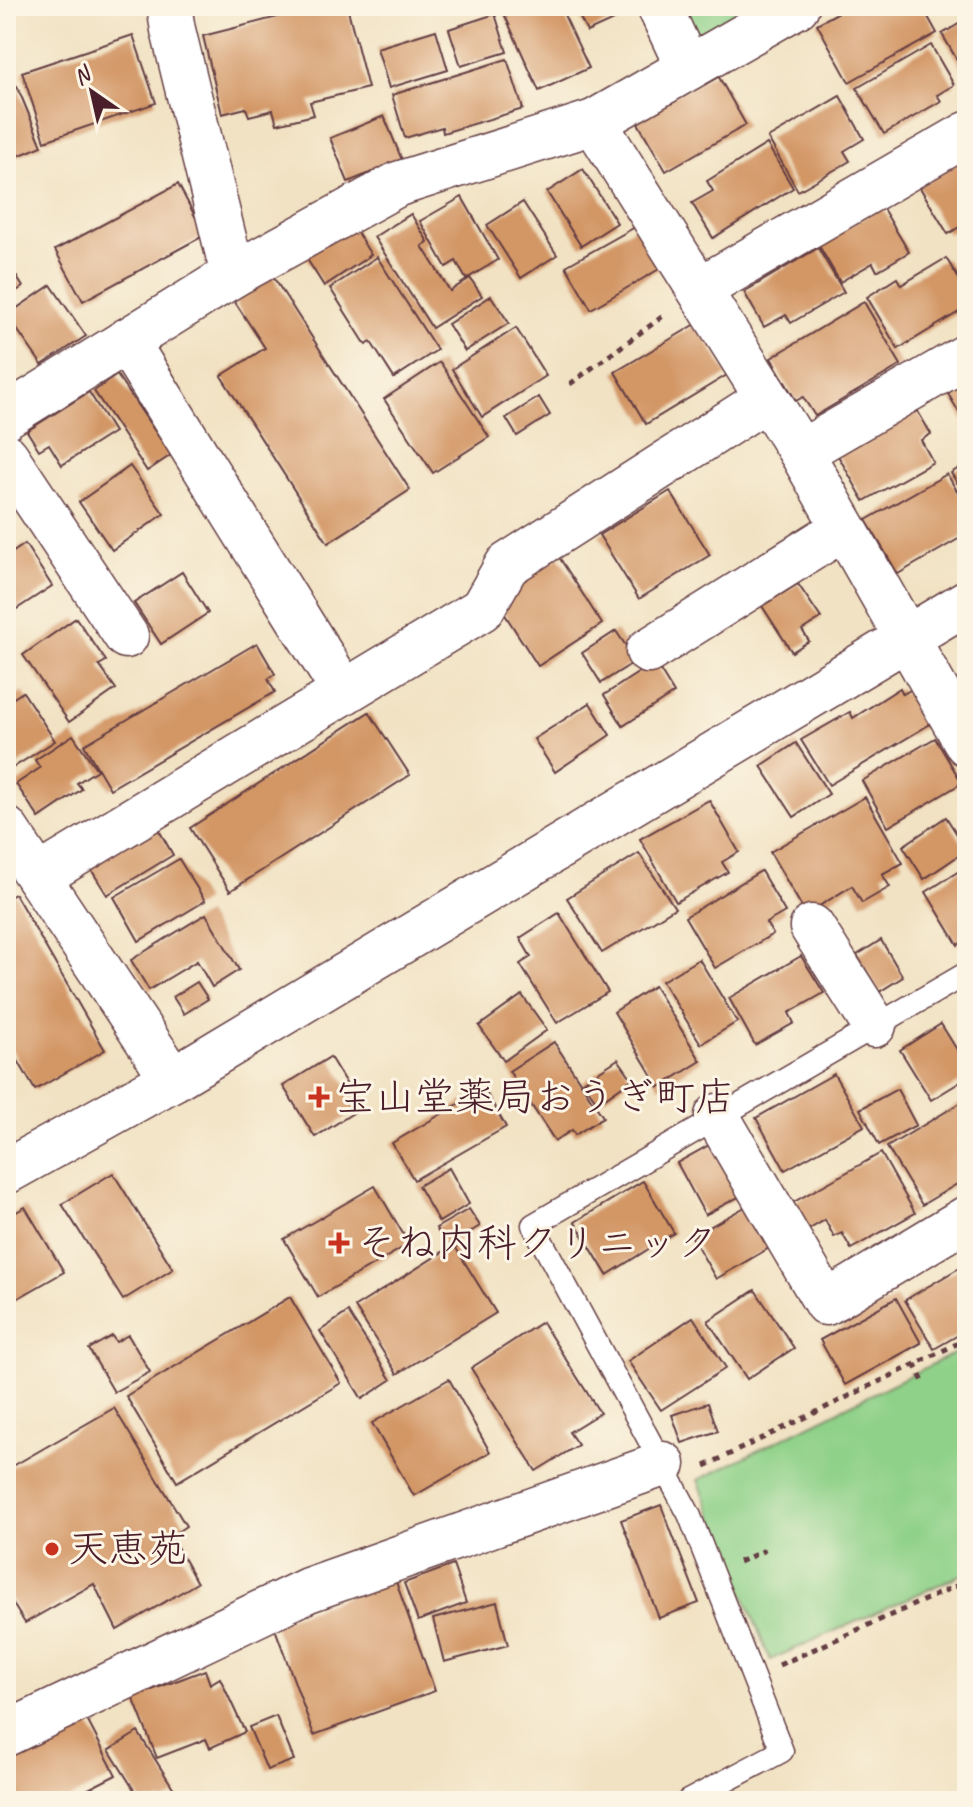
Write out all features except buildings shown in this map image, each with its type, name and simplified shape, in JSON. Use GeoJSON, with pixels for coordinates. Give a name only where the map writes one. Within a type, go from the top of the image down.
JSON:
{"type":"FeatureCollection","features":[{"type":"Feature","properties":{"kind":"street"},"geometry":{"type":"LineString","coordinates":[[169,6],[233,275]]}},
{"type":"Feature","properties":{"kind":"street"},"geometry":{"type":"LineString","coordinates":[[659,6],[688,68]]}},
{"type":"Feature","properties":{"kind":"street"},"geometry":{"type":"LineString","coordinates":[[6,416],[233,275],[398,184],[594,122],[797,6]]}},
{"type":"Feature","properties":{"kind":"street"},"geometry":{"type":"LineString","coordinates":[[594,122],[801,452],[967,744]]}},
{"type":"Feature","properties":{"kind":"street"},"geometry":{"type":"LineString","coordinates":[[700,289],[967,134]]}},
{"type":"Feature","properties":{"kind":"street"},"geometry":{"type":"LineString","coordinates":[[126,341],[344,692]]}},
{"type":"Feature","properties":{"kind":"street"},"geometry":{"type":"LineString","coordinates":[[801,452],[967,356]]}},
{"type":"Feature","properties":{"kind":"street"},"geometry":{"type":"LineString","coordinates":[[38,877],[482,609],[507,565],[766,399]]}},
{"type":"Feature","properties":{"kind":"street"},"geometry":{"type":"LineString","coordinates":[[6,456],[126,636]]}},
{"type":"Feature","properties":{"kind":"street"},"geometry":{"type":"LineString","coordinates":[[648,651],[844,528]]}},
{"type":"Feature","properties":{"kind":"street"},"geometry":{"type":"LineString","coordinates":[[6,1172],[173,1079],[967,602]]}},
{"type":"Feature","properties":{"kind":"street"},"geometry":{"type":"LineString","coordinates":[[6,829],[173,1079]]}},
{"type":"Feature","properties":{"kind":"street"},"geometry":{"type":"LineString","coordinates":[[812,927],[874,1025]]}},
{"type":"Feature","properties":{"kind":"street"},"geometry":{"type":"LineString","coordinates":[[717,1116],[826,1303],[967,1218]]}},
{"type":"Feature","properties":{"kind":"street"},"geometry":{"type":"LineString","coordinates":[[6,1734],[308,1590],[668,1473]]}},
{"type":"Feature","properties":{"kind":"lane"},"geometry":{"type":"LineString","coordinates":[[688,1801],[782,1751],[689,1514],[533,1225],[967,973]]}},
{"type":"Feature","properties":{"kind":"path"},"geometry":{"type":"LineString","coordinates":[[570,384],[700,289]]}},
{"type":"Feature","properties":{"kind":"path"},"geometry":{"type":"LineString","coordinates":[[668,1473],[967,1339]]}},
{"type":"Feature","properties":{"kind":"path"},"geometry":{"type":"LineString","coordinates":[[915,1364],[924,1384]]}},
{"type":"Feature","properties":{"kind":"path"},"geometry":{"type":"LineString","coordinates":[[750,1557],[765,1550]]}},
{"type":"Feature","properties":{"kind":"path"},"geometry":{"type":"LineString","coordinates":[[753,1677],[967,1581]]}},
{"type":"Feature","properties":{"kind":"green space"},"geometry":{"type":"Polygon","coordinates":[[[677,6],[772,6],[697,48],[677,6]]]}},
{"type":"Feature","properties":{"kind":"green space"},"geometry":{"type":"Polygon","coordinates":[[[967,1347],[967,1572],[770,1660],[698,1480],[967,1347]]]}},
{"type":"Feature","properties":{"kind":"place","name":"宝山堂薬局おうぎ町店"},"geometry":{"type":"Point","coordinates":[319,1097]}},
{"type":"Feature","properties":{"kind":"place","name":"そね内科クリニック"},"geometry":{"type":"Point","coordinates":[339,1243]}},
{"type":"Feature","properties":{"kind":"place","name":"天恵苑"},"geometry":{"type":"Point","coordinates":[52,1549]}}]}
